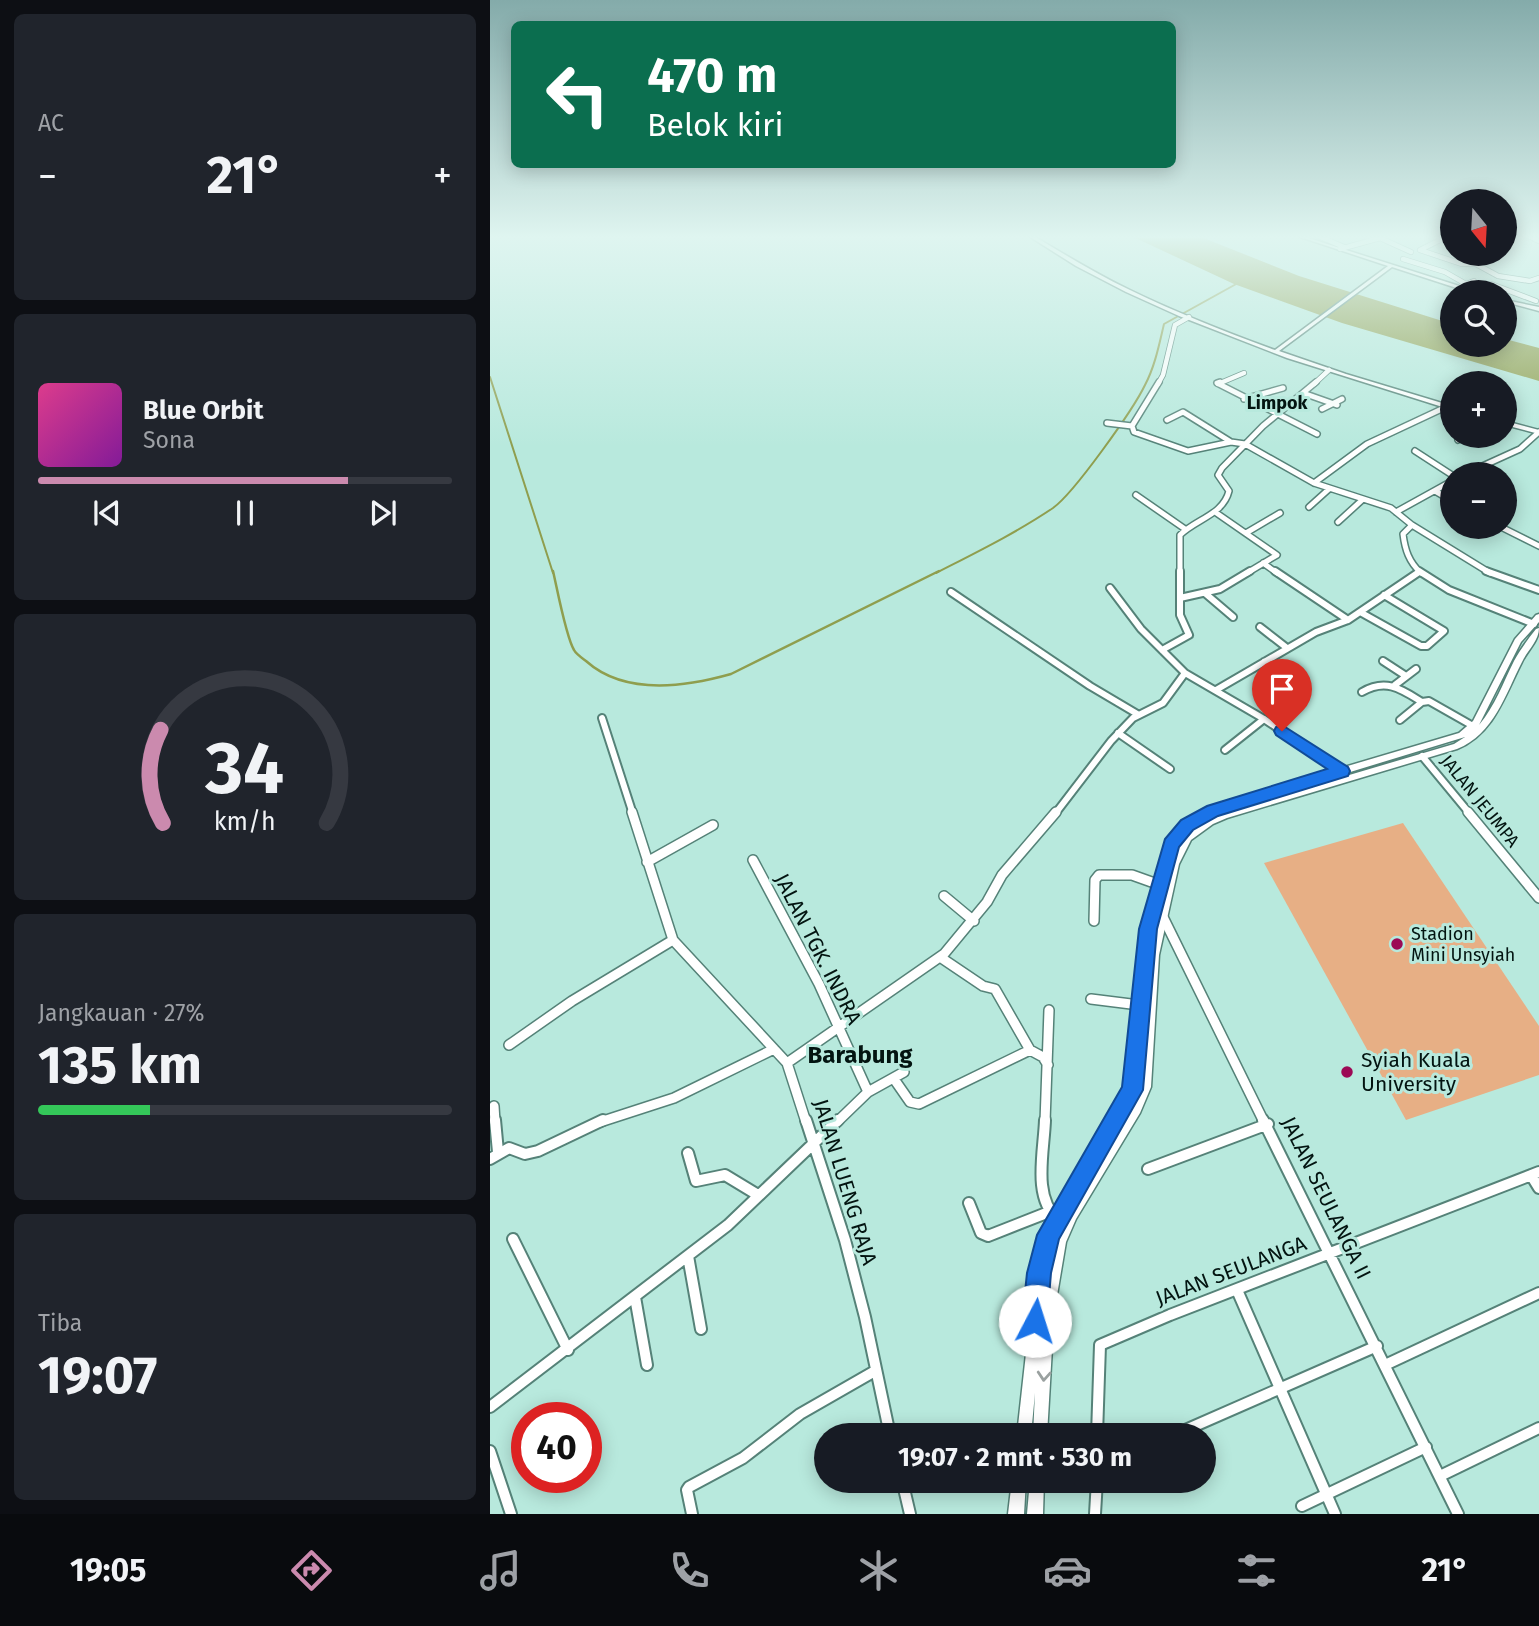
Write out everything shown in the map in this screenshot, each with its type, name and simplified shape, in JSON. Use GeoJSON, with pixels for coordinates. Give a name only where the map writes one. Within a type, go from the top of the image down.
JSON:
{"type":"FeatureCollection","features":[{"type":"Feature","properties":{"kind":"street"},"geometry":{"type":"LineString","coordinates":[[1163,306],[1329,370],[1440,404]]}},
{"type":"Feature","properties":{"kind":"street"},"geometry":{"type":"LineString","coordinates":[[1277,351],[1336,306]]}},
{"type":"Feature","properties":{"kind":"street"},"geometry":{"type":"LineString","coordinates":[[1526,306],[1539,309]]}},
{"type":"Feature","properties":{"kind":"street"},"geometry":{"type":"LineString","coordinates":[[1130,426],[1163,375],[1175,326],[1188,316]]}},
{"type":"Feature","properties":{"kind":"street"},"geometry":{"type":"LineString","coordinates":[[1163,650],[1189,635],[1180,615],[1180,535],[1185,529],[1215,512],[1230,494],[1219,473],[1245,444],[1276,414],[1318,383],[1329,370]]}},
{"type":"Feature","properties":{"kind":"street"},"geometry":{"type":"LineString","coordinates":[[1244,373],[1217,383],[1317,434]]}},
{"type":"Feature","properties":{"kind":"street"},"geometry":{"type":"LineString","coordinates":[[1244,399],[1283,388]]}},
{"type":"Feature","properties":{"kind":"street"},"geometry":{"type":"LineString","coordinates":[[1303,393],[1335,404]]}},
{"type":"Feature","properties":{"kind":"street"},"geometry":{"type":"LineString","coordinates":[[1322,409],[1342,399]]}},
{"type":"Feature","properties":{"kind":"street"},"geometry":{"type":"LineString","coordinates":[[1314,483],[1342,466],[1347,458],[1440,411]]}},
{"type":"Feature","properties":{"kind":"street"},"geometry":{"type":"LineString","coordinates":[[1167,420],[1183,412],[1231,442]]}},
{"type":"Feature","properties":{"kind":"street"},"geometry":{"type":"LineString","coordinates":[[1107,423],[1130,426]]}},
{"type":"Feature","properties":{"kind":"street"},"geometry":{"type":"LineString","coordinates":[[1130,426],[1133,432],[1188,451],[1231,442],[1245,444],[1314,483],[1396,512],[1412,526],[1483,570],[1539,590]]}},
{"type":"Feature","properties":{"kind":"street"},"geometry":{"type":"LineString","coordinates":[[1517,426],[1539,432]]}},
{"type":"Feature","properties":{"kind":"street"},"geometry":{"type":"LineString","coordinates":[[1491,462],[1520,449],[1539,432]]}},
{"type":"Feature","properties":{"kind":"street"},"geometry":{"type":"LineString","coordinates":[[1415,451],[1440,467]]}},
{"type":"Feature","properties":{"kind":"street"},"geometry":{"type":"LineString","coordinates":[[1396,512],[1440,488]]}},
{"type":"Feature","properties":{"kind":"street"},"geometry":{"type":"LineString","coordinates":[[1310,507],[1329,489]]}},
{"type":"Feature","properties":{"kind":"street"},"geometry":{"type":"LineString","coordinates":[[1435,491],[1440,494]]}},
{"type":"Feature","properties":{"kind":"street"},"geometry":{"type":"LineString","coordinates":[[1136,495],[1185,529]]}},
{"type":"Feature","properties":{"kind":"street"},"geometry":{"type":"LineString","coordinates":[[1338,522],[1361,501]]}},
{"type":"Feature","properties":{"kind":"street"},"geometry":{"type":"LineString","coordinates":[[1180,598],[1220,589],[1277,555],[1215,512]]}},
{"type":"Feature","properties":{"kind":"street"},"geometry":{"type":"LineString","coordinates":[[1247,533],[1280,513]]}},
{"type":"Feature","properties":{"kind":"street"},"geometry":{"type":"LineString","coordinates":[[1412,526],[1403,534],[1403,540],[1409,561],[1419,572],[1452,592],[1535,626]]}},
{"type":"Feature","properties":{"kind":"street"},"geometry":{"type":"LineString","coordinates":[[1517,535],[1539,546]]}},
{"type":"Feature","properties":{"kind":"street"},"geometry":{"type":"LineString","coordinates":[[1263,563],[1349,620]]}},
{"type":"Feature","properties":{"kind":"street"},"geometry":{"type":"LineString","coordinates":[[1216,690],[1316,632],[1349,620],[1419,572]]}},
{"type":"Feature","properties":{"kind":"street"},"geometry":{"type":"LineString","coordinates":[[1110,588],[1141,629],[1185,673],[1264,719],[1346,774]]}},
{"type":"Feature","properties":{"kind":"street"},"geometry":{"type":"LineString","coordinates":[[951,592],[993,618],[1088,687],[1139,715]]}},
{"type":"Feature","properties":{"kind":"street"},"geometry":{"type":"LineString","coordinates":[[1206,594],[1233,617]]}},
{"type":"Feature","properties":{"kind":"street"},"geometry":{"type":"LineString","coordinates":[[1360,612],[1424,647],[1444,631],[1384,595]]}},
{"type":"Feature","properties":{"kind":"street"},"geometry":{"type":"LineString","coordinates":[[1041,1423],[1047,1313],[1054,1266],[1066,1225],[1136,1109],[1145,1087],[1154,955],[1161,914],[1182,844],[1198,829],[1225,815],[1452,739],[1473,726],[1518,641],[1535,626]]}},
{"type":"Feature","properties":{"kind":"street"},"geometry":{"type":"LineString","coordinates":[[1025,1423],[1039,1273],[1052,1215],[1132,1090],[1136,1071],[1139,1005],[1154,902],[1171,845],[1193,821],[1228,805],[1422,756],[1457,746],[1477,735],[1535,626]]}},
{"type":"Feature","properties":{"kind":"street"},"geometry":{"type":"LineString","coordinates":[[1260,627],[1287,648]]}},
{"type":"Feature","properties":{"kind":"street"},"geometry":{"type":"LineString","coordinates":[[1383,661],[1406,676]]}},
{"type":"Feature","properties":{"kind":"street"},"geometry":{"type":"LineString","coordinates":[[1264,662],[1295,683]]}},
{"type":"Feature","properties":{"kind":"street"},"geometry":{"type":"LineString","coordinates":[[1395,685],[1416,669]]}},
{"type":"Feature","properties":{"kind":"street"},"geometry":{"type":"LineString","coordinates":[[787,1063],[940,957],[974,921],[1002,874],[1051,819],[1076,783],[1130,719],[1163,703],[1185,673]]}},
{"type":"Feature","properties":{"kind":"street"},"geometry":{"type":"LineString","coordinates":[[1362,692],[1376,684],[1395,685],[1422,702]]}},
{"type":"Feature","properties":{"kind":"street"},"geometry":{"type":"LineString","coordinates":[[1400,720],[1422,702],[1429,701],[1473,726]]}},
{"type":"Feature","properties":{"kind":"street"},"geometry":{"type":"LineString","coordinates":[[509,1045],[572,1000],[673,940],[603,718]]}},
{"type":"Feature","properties":{"kind":"street"},"geometry":{"type":"LineString","coordinates":[[1225,750],[1264,719]]}},
{"type":"Feature","properties":{"kind":"street"},"geometry":{"type":"LineString","coordinates":[[1118,733],[1170,769]]}},
{"type":"Feature","properties":{"kind":"street","name":"JALAN JEUMPA"},"geometry":{"type":"LineString","coordinates":[[1422,756],[1539,898]]}},
{"type":"Feature","properties":{"kind":"street"},"geometry":{"type":"LineString","coordinates":[[647,862],[713,825]]}},
{"type":"Feature","properties":{"kind":"street","name":"JALAN TGK. INDRA"},"geometry":{"type":"LineString","coordinates":[[753,860],[784,914],[868,1092]]}},
{"type":"Feature","properties":{"kind":"street"},"geometry":{"type":"LineString","coordinates":[[1094,922],[1095,880],[1099,875],[1132,875],[1160,885]]}},
{"type":"Feature","properties":{"kind":"street"},"geometry":{"type":"LineString","coordinates":[[944,896],[974,921]]}},
{"type":"Feature","properties":{"kind":"street","name":"JALAN SEULANGA II"},"geometry":{"type":"LineString","coordinates":[[1154,902],[1268,1124],[1458,1514]]}},
{"type":"Feature","properties":{"kind":"street","name":"JALAN LUENG RAJA"},"geometry":{"type":"LineString","coordinates":[[673,940],[787,1063],[845,1240],[888,1423]]}},
{"type":"Feature","properties":{"kind":"street"},"geometry":{"type":"LineString","coordinates":[[940,957],[983,986],[995,989],[1030,1050],[1043,1056],[1049,1065]]}},
{"type":"Feature","properties":{"kind":"street"},"geometry":{"type":"LineString","coordinates":[[1091,999],[1139,1005]]}},
{"type":"Feature","properties":{"kind":"street"},"geometry":{"type":"LineString","coordinates":[[1049,1010],[1042,1197],[1052,1215],[1066,1225]]}},
{"type":"Feature","properties":{"kind":"street"},"geometry":{"type":"LineString","coordinates":[[494,1106],[494,1155],[509,1148],[525,1154],[538,1151],[612,1116],[652,1107],[674,1098],[774,1049]]}},
{"type":"Feature","properties":{"kind":"street"},"geometry":{"type":"LineString","coordinates":[[490,1407],[568,1350],[728,1225],[868,1092],[899,1075],[910,1102],[919,1104],[1030,1050]]}},
{"type":"Feature","properties":{"kind":"street"},"geometry":{"type":"LineString","coordinates":[[1148,1169],[1268,1124]]}},
{"type":"Feature","properties":{"kind":"street"},"geometry":{"type":"LineString","coordinates":[[688,1153],[696,1181],[724,1175],[758,1195]]}},
{"type":"Feature","properties":{"kind":"street"},"geometry":{"type":"LineString","coordinates":[[1535,1173],[1539,1188]]}},
{"type":"Feature","properties":{"kind":"street","name":"JALAN SEULANGA"},"geometry":{"type":"LineString","coordinates":[[1097,1423],[1100,1345],[1535,1173]]}},
{"type":"Feature","properties":{"kind":"street"},"geometry":{"type":"LineString","coordinates":[[969,1203],[981,1233],[988,1236],[1052,1215]]}},
{"type":"Feature","properties":{"kind":"street"},"geometry":{"type":"LineString","coordinates":[[513,1239],[568,1350]]}},
{"type":"Feature","properties":{"kind":"street"},"geometry":{"type":"LineString","coordinates":[[688,1256],[701,1329]]}},
{"type":"Feature","properties":{"kind":"street"},"geometry":{"type":"LineString","coordinates":[[1237,1290],[1335,1514]]}},
{"type":"Feature","properties":{"kind":"street"},"geometry":{"type":"LineString","coordinates":[[1385,1365],[1539,1293]]}},
{"type":"Feature","properties":{"kind":"street"},"geometry":{"type":"LineString","coordinates":[[635,1297],[647,1365]]}},
{"type":"Feature","properties":{"kind":"street"},"geometry":{"type":"LineString","coordinates":[[1200,1423],[1377,1346]]}},
{"type":"Feature","properties":{"kind":"street"},"geometry":{"type":"LineString","coordinates":[[692,1514],[687,1490],[690,1487],[750,1454],[800,1414],[875,1371]]}},
{"type":"Feature","properties":{"kind":"street"},"geometry":{"type":"LineString","coordinates":[[1440,1476],[1539,1429]]}},
{"type":"Feature","properties":{"kind":"street"},"geometry":{"type":"LineString","coordinates":[[1302,1506],[1426,1447]]}},
{"type":"Feature","properties":{"kind":"street"},"geometry":{"type":"LineString","coordinates":[[490,1451],[511,1514]]}},
{"type":"Feature","properties":{"kind":"street"},"geometry":{"type":"LineString","coordinates":[[905,1493],[910,1514]]}},
{"type":"Feature","properties":{"kind":"street"},"geometry":{"type":"LineString","coordinates":[[1016,1514],[1018,1493]]}},
{"type":"Feature","properties":{"kind":"street"},"geometry":{"type":"LineString","coordinates":[[1035,1514],[1036,1493]]}},
{"type":"Feature","properties":{"kind":"street"},"geometry":{"type":"LineString","coordinates":[[1095,1514],[1096,1493]]}},
{"type":"Feature","properties":{"kind":"shaded area"},"geometry":{"type":"Polygon","coordinates":[[[1294,306],[1394,306],[1440,320],[1440,352],[1294,306]]]}},
{"type":"Feature","properties":{"kind":"shaded area"},"geometry":{"type":"Polygon","coordinates":[[[1517,342],[1539,348],[1539,381],[1517,375],[1517,371],[1505,371],[1457,357],[1517,357],[1517,342]]]}},
{"type":"Feature","properties":{"kind":"shaded area","name":"Stadion Mini Unsyiah"},"geometry":{"type":"Polygon","coordinates":[[[1403,823],[1539,1026],[1539,1075],[1406,1120],[1264,863],[1403,823]]]}},
{"type":"Feature","properties":{"kind":"waterway"},"geometry":{"type":"LineString","coordinates":[[936,573],[1025,526],[1053,508],[1075,486],[1116,431],[1145,385],[1164,324],[1197,306]]}},
{"type":"Feature","properties":{"kind":"waterway"},"geometry":{"type":"LineString","coordinates":[[490,377],[553,573]]}},
{"type":"Feature","properties":{"kind":"waterway"},"geometry":{"type":"LineString","coordinates":[[553,571],[568,635],[576,653],[602,672],[619,680],[656,686],[731,674],[939,571]]}},
{"type":"Feature","properties":{"kind":"place","name":"Stadion Mini Unsyiah"},"geometry":{"type":"Point","coordinates":[1397,944]}},
{"type":"Feature","properties":{"kind":"place","name":"Syiah Kuala University"},"geometry":{"type":"Point","coordinates":[1347,1072]}},
{"type":"Feature","properties":{"kind":"district","name":"Limpok"},"geometry":{"type":"Point","coordinates":[1277,403]}},
{"type":"Feature","properties":{"kind":"district","name":"Barabung"},"geometry":{"type":"Point","coordinates":[860,1055]}},
{"type":"Feature","properties":{"kind":"route"},"geometry":{"type":"LineString","coordinates":[[1035,1321],[1039,1273],[1048,1235],[1132,1090],[1136,1071],[1139,1005],[1148,929],[1171,845],[1187,825],[1201,816],[1228,805],[1342,771],[1282,731]]}}]}
